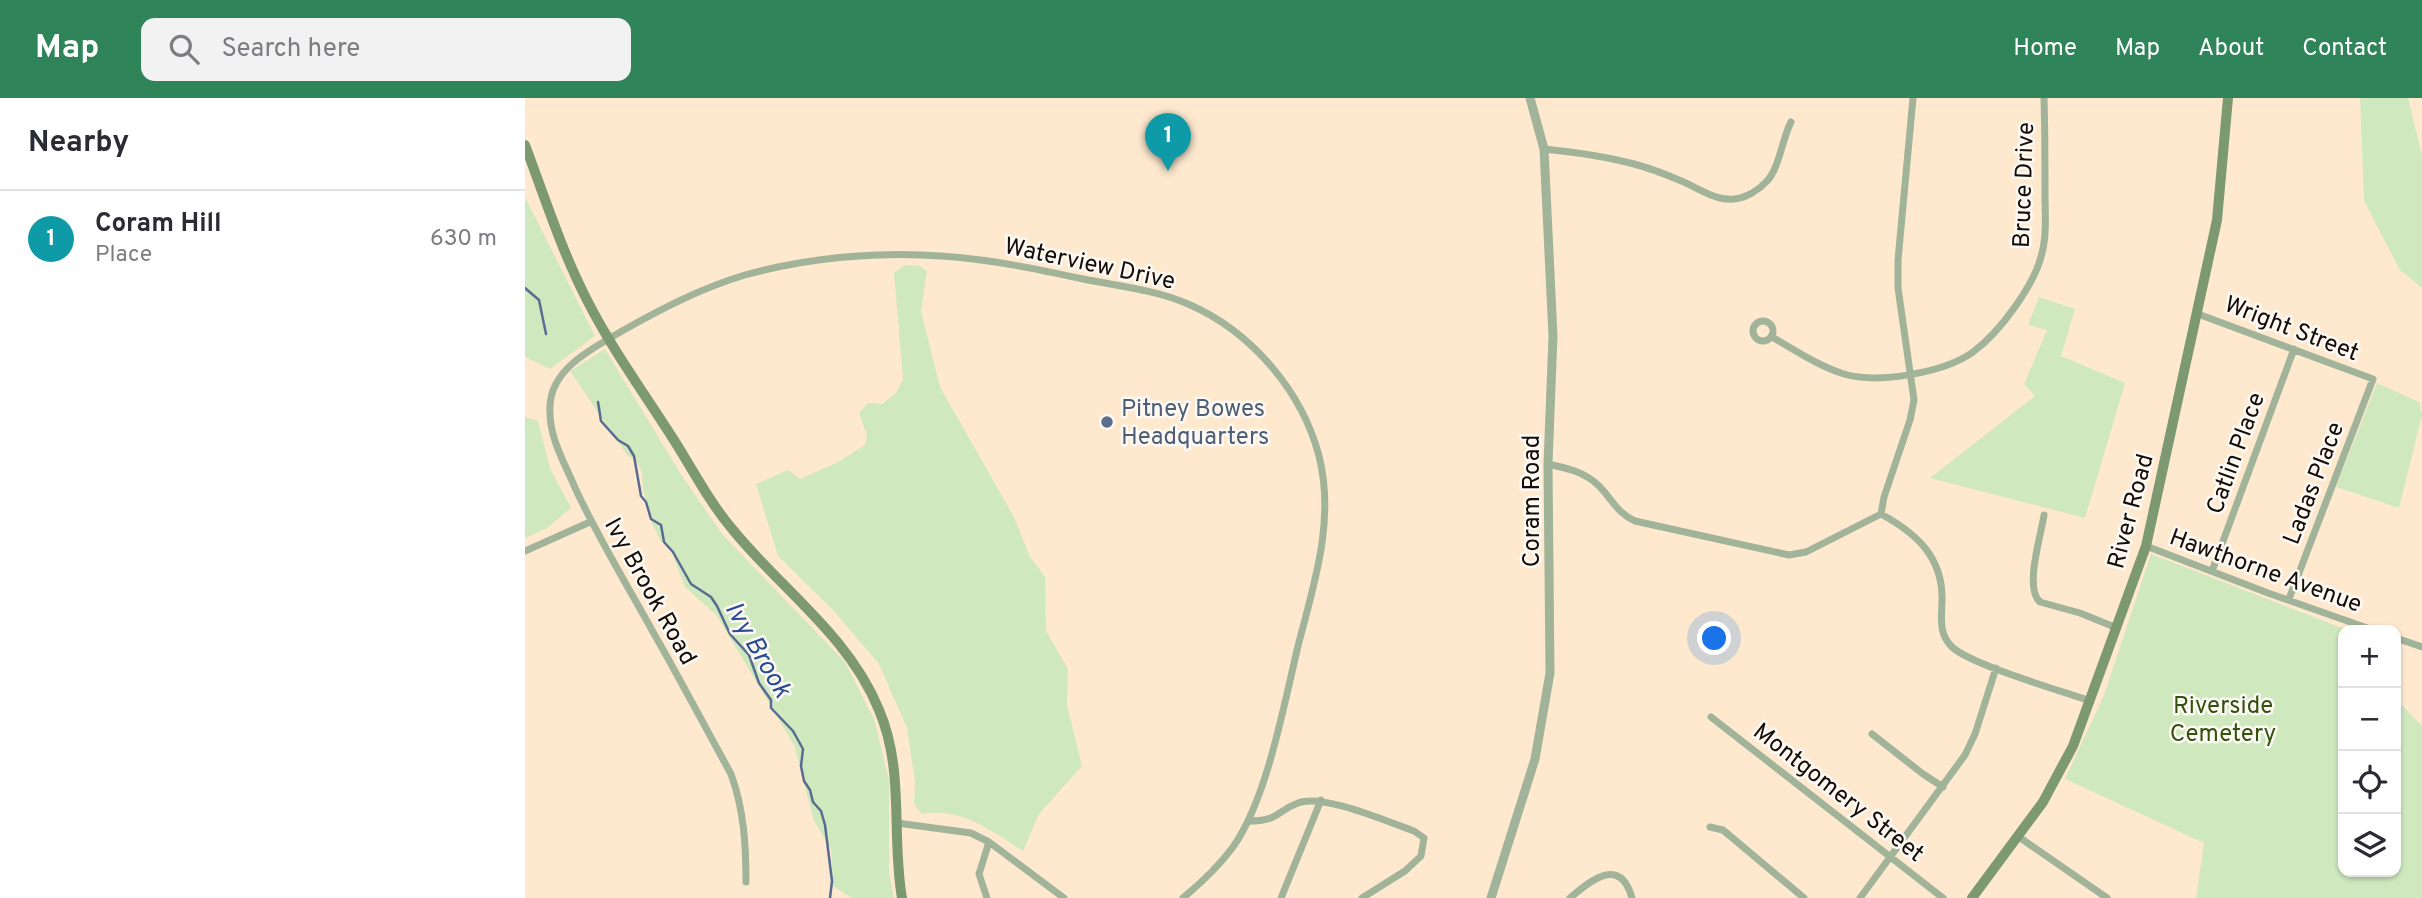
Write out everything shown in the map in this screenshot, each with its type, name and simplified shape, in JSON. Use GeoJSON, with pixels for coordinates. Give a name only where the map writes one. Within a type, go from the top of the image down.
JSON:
{"type":"FeatureCollection","features":[{"type":"Feature","properties":{"kind":"main road","name":"River Road"},"geometry":{"type":"LineString","coordinates":[[1972,898],[2043,802],[2073,746],[2146,546],[2217,220],[2228,98]]}},
{"type":"Feature","properties":{"kind":"main road"},"geometry":{"type":"LineString","coordinates":[[525,145],[589,304],[706,493],[732,530],[841,646],[871,691],[891,744],[896,777],[897,870],[902,898]]}},
{"type":"Feature","properties":{"kind":"street"},"geometry":{"type":"LineString","coordinates":[[1881,514],[1914,400],[1898,288],[1898,260],[1913,98]]}},
{"type":"Feature","properties":{"kind":"street","name":"Bruce Drive"},"geometry":{"type":"LineString","coordinates":[[1773,337],[1825,367],[1845,374],[1885,377],[1910,374],[1948,364],[1971,354],[1989,339],[2010,315],[2042,255],[2045,232],[2045,98]]}},
{"type":"Feature","properties":{"kind":"street","name":"Coram Road"},"geometry":{"type":"LineString","coordinates":[[1491,898],[1535,759],[1550,673],[1548,464],[1553,336],[1544,149],[1531,99]]}},
{"type":"Feature","properties":{"kind":"street"},"geometry":{"type":"LineString","coordinates":[[1544,149],[1590,154],[1635,164],[1678,179],[1713,196],[1734,199],[1755,192],[1769,180],[1791,122]]}},
{"type":"Feature","properties":{"kind":"street","name":"Waterview Drive"},"geometry":{"type":"LineString","coordinates":[[610,339],[666,306],[742,276],[802,264],[900,254],[944,256],[1038,270],[1165,296],[1191,305],[1244,339],[1277,373],[1302,408],[1320,458],[1325,519],[1321,560],[1266,772],[1248,821],[1234,846],[1183,898]]}},
{"type":"Feature","properties":{"kind":"street","name":"Wright Street"},"geometry":{"type":"LineString","coordinates":[[2198,314],[2373,379]]}},
{"type":"Feature","properties":{"kind":"street","name":"Ivy Brook Road"},"geometry":{"type":"LineString","coordinates":[[610,339],[572,363],[555,384],[550,402],[551,435],[590,522],[731,774],[742,808],[746,882]]}},
{"type":"Feature","properties":{"kind":"street","name":"Catlin Place"},"geometry":{"type":"LineString","coordinates":[[2212,571],[2294,349]]}},
{"type":"Feature","properties":{"kind":"street","name":"Ladas Place"},"geometry":{"type":"LineString","coordinates":[[2289,599],[2373,379]]}},
{"type":"Feature","properties":{"kind":"street"},"geometry":{"type":"LineString","coordinates":[[1548,464],[1575,470],[1586,476],[1600,487],[1619,512],[1635,521],[1789,555],[1806,552],[1881,514]]}},
{"type":"Feature","properties":{"kind":"street"},"geometry":{"type":"LineString","coordinates":[[1881,514],[1916,536],[1931,555],[1942,587],[1942,627],[1946,640],[1960,653],[2090,701]]}},
{"type":"Feature","properties":{"kind":"street"},"geometry":{"type":"LineString","coordinates":[[2044,515],[2032,582],[2034,598],[2117,628]]}},
{"type":"Feature","properties":{"kind":"street"},"geometry":{"type":"LineString","coordinates":[[525,551],[590,522]]}},
{"type":"Feature","properties":{"kind":"street","name":"Hawthorne Avenue"},"geometry":{"type":"LineString","coordinates":[[2146,546],[2359,625]]}},
{"type":"Feature","properties":{"kind":"street"},"geometry":{"type":"LineString","coordinates":[[2401,640],[2422,647]]}},
{"type":"Feature","properties":{"kind":"street"},"geometry":{"type":"LineString","coordinates":[[1860,898],[1956,770],[1970,744],[1996,668]]}},
{"type":"Feature","properties":{"kind":"street","name":"Montgomery Street"},"geometry":{"type":"LineString","coordinates":[[1711,717],[1943,898]]}},
{"type":"Feature","properties":{"kind":"street"},"geometry":{"type":"LineString","coordinates":[[1872,734],[1943,787]]}},
{"type":"Feature","properties":{"kind":"street"},"geometry":{"type":"LineString","coordinates":[[1248,821],[1268,821],[1299,802],[1321,800],[1414,831],[1424,838],[1421,856],[1405,871],[1362,898]]}},
{"type":"Feature","properties":{"kind":"street"},"geometry":{"type":"LineString","coordinates":[[1281,898],[1321,800]]}},
{"type":"Feature","properties":{"kind":"street"},"geometry":{"type":"LineString","coordinates":[[897,823],[971,833],[989,842],[1064,898]]}},
{"type":"Feature","properties":{"kind":"street"},"geometry":{"type":"LineString","coordinates":[[1710,827],[1723,830],[1804,898]]}},
{"type":"Feature","properties":{"kind":"street"},"geometry":{"type":"LineString","coordinates":[[2019,837],[2108,898]]}},
{"type":"Feature","properties":{"kind":"street"},"geometry":{"type":"LineString","coordinates":[[987,898],[979,874],[989,842]]}},
{"type":"Feature","properties":{"kind":"street"},"geometry":{"type":"LineString","coordinates":[[1570,898],[1597,877],[1609,875],[1625,883],[1632,898]]}},
{"type":"Feature","properties":{"kind":"green space"},"geometry":{"type":"Polygon","coordinates":[[[2360,98],[2408,98],[2422,155],[2422,288],[2400,270],[2364,201],[2360,98]]]}},
{"type":"Feature","properties":{"kind":"green space"},"geometry":{"type":"Polygon","coordinates":[[[525,197],[595,336],[550,369],[525,357],[525,197]]]}},
{"type":"Feature","properties":{"kind":"green space"},"geometry":{"type":"Polygon","coordinates":[[[905,265],[920,266],[927,271],[921,311],[940,387],[1014,517],[1030,557],[1045,577],[1046,631],[1068,669],[1067,705],[1082,766],[1039,814],[1023,851],[987,828],[962,817],[921,814],[914,803],[915,781],[907,728],[879,664],[833,610],[778,556],[756,484],[788,470],[800,479],[838,462],[865,445],[867,435],[859,413],[868,403],[882,404],[896,393],[903,379],[894,273],[905,265]]]}},
{"type":"Feature","properties":{"kind":"green space"},"geometry":{"type":"Polygon","coordinates":[[[2039,297],[2075,309],[2061,356],[2125,383],[2085,518],[1930,478],[2035,396],[2024,384],[2047,330],[2028,325],[2039,297]]]}},
{"type":"Feature","properties":{"kind":"green space"},"geometry":{"type":"Polygon","coordinates":[[[605,349],[682,476],[722,534],[845,662],[874,719],[889,780],[889,873],[894,898],[852,898],[833,886],[831,849],[814,821],[794,745],[717,616],[685,587],[671,551],[660,540],[652,524],[643,489],[642,472],[636,460],[627,455],[570,371],[605,349]]]}},
{"type":"Feature","properties":{"kind":"green space"},"geometry":{"type":"Polygon","coordinates":[[[2377,383],[2419,402],[2422,415],[2399,508],[2336,487],[2377,383]]]}},
{"type":"Feature","properties":{"kind":"green space"},"geometry":{"type":"Polygon","coordinates":[[[525,417],[538,421],[550,468],[571,508],[547,528],[525,538],[525,417]]]}},
{"type":"Feature","properties":{"kind":"green space","name":"Riverside Cemetery"},"geometry":{"type":"Polygon","coordinates":[[[2151,554],[2338,627],[2338,877],[2401,877],[2401,704],[2422,726],[2422,898],[2196,898],[2204,843],[2065,779],[2104,695],[2151,554]]]}},
{"type":"Feature","properties":{"kind":"waterway","name":"Ivy Brook"},"geometry":{"type":"LineString","coordinates":[[525,288],[539,300],[546,334]]}},
{"type":"Feature","properties":{"kind":"waterway","name":"Ivy Brook"},"geometry":{"type":"LineString","coordinates":[[598,402],[601,421],[618,440],[628,446],[634,456],[641,496],[646,502],[651,519],[661,525],[664,542],[673,552],[691,584],[711,597],[730,634],[749,655],[759,683],[771,700],[771,708],[793,731],[803,749],[801,766],[804,781],[813,802],[821,811],[825,825],[832,881],[830,898]]}},
{"type":"Feature","properties":{"kind":"place","name":"Coram Hill"},"geometry":{"type":"Point","coordinates":[1168,171]}},
{"type":"Feature","properties":{"kind":"place","name":"Pitney Bowes Headquarters"},"geometry":{"type":"Point","coordinates":[1107,422]}}]}
